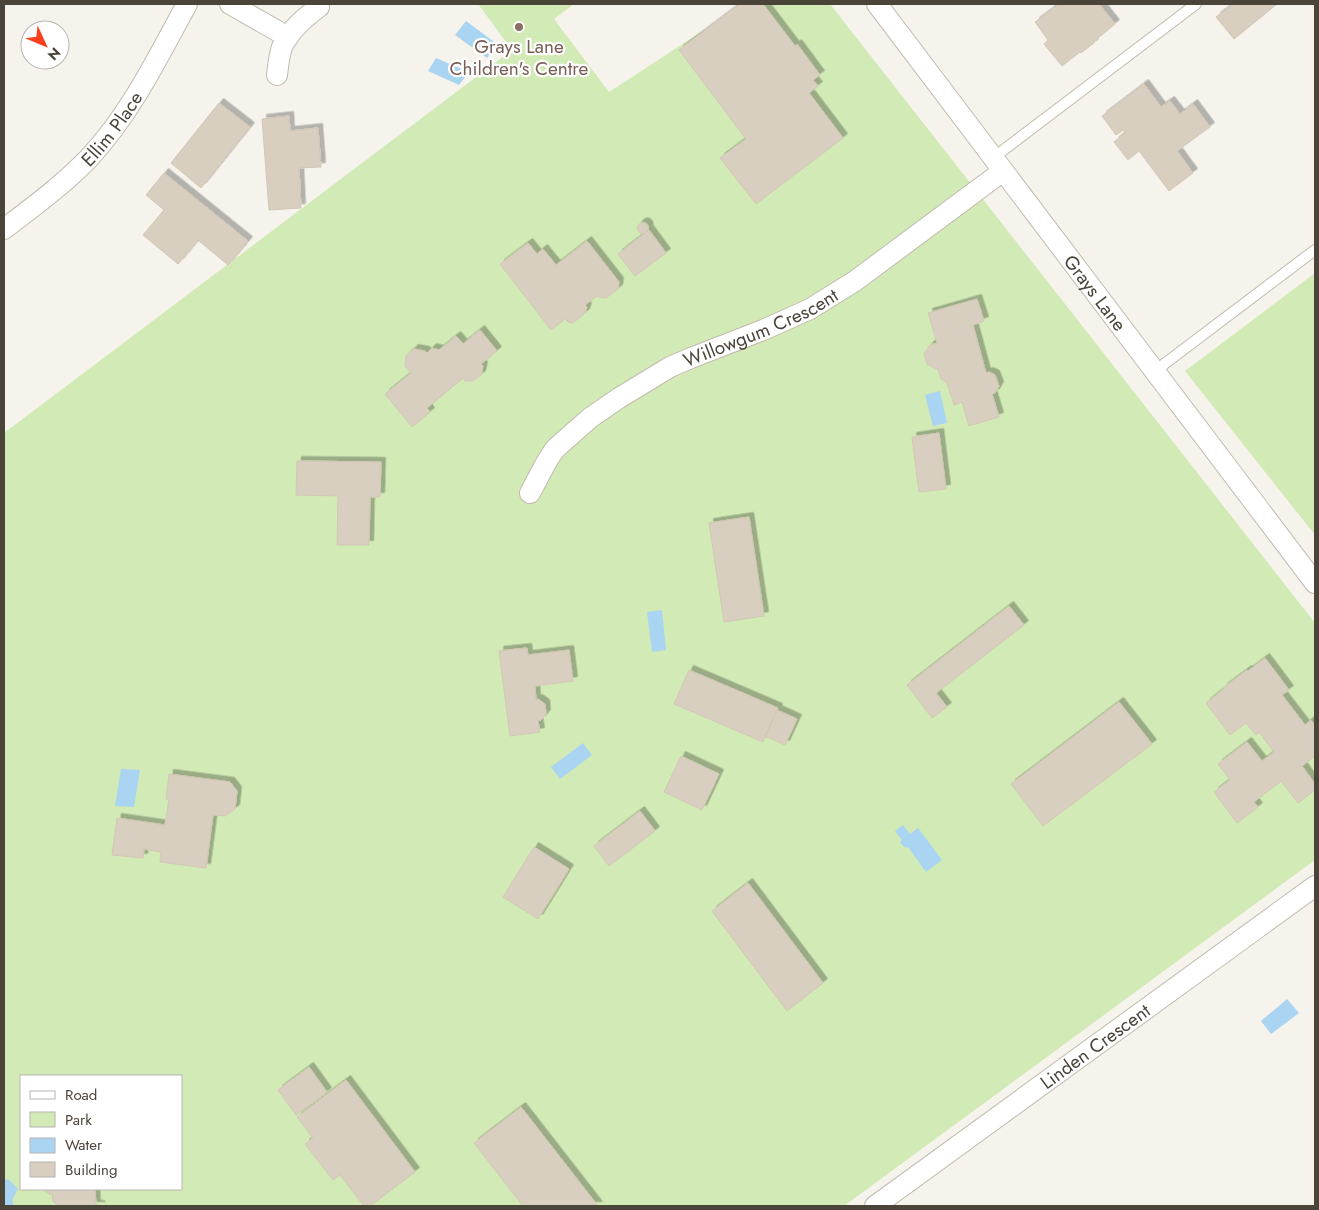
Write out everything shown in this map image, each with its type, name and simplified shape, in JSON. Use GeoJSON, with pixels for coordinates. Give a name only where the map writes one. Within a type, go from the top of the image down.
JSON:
{"type":"FeatureCollection","features":[{"type":"Feature","properties":{"kind":"street","name":"Ellim Place"},"geometry":{"type":"LineString","coordinates":[[4,229],[57,188],[105,140],[137,95],[187,4]]}},
{"type":"Feature","properties":{"kind":"street"},"geometry":{"type":"LineString","coordinates":[[230,4],[288,37]]}},
{"type":"Feature","properties":{"kind":"street","name":"Grays Lane"},"geometry":{"type":"LineString","coordinates":[[877,4],[1315,582]]}},
{"type":"Feature","properties":{"kind":"street"},"geometry":{"type":"LineString","coordinates":[[276,75],[282,48],[288,37],[296,26],[319,7]]}},
{"type":"Feature","properties":{"kind":"street","name":"Willowgum Crescent"},"geometry":{"type":"LineString","coordinates":[[530,493],[555,449],[590,418],[670,367],[810,309],[855,282],[998,164]]}},
{"type":"Feature","properties":{"kind":"street","name":"Linden Crescent"},"geometry":{"type":"LineString","coordinates":[[875,1206],[1315,886]]}},
{"type":"Feature","properties":{"kind":"lane"},"geometry":{"type":"LineString","coordinates":[[998,164],[1196,4]]}},
{"type":"Feature","properties":{"kind":"lane"},"geometry":{"type":"LineString","coordinates":[[1155,371],[1315,250]]}},
{"type":"Feature","properties":{"kind":"green space"},"geometry":{"type":"Polygon","coordinates":[[[478,4],[574,4],[554,19],[609,92],[744,4],[830,4],[1315,623],[1315,860],[844,1206],[4,1206],[4,433],[512,50],[478,4]]]}},
{"type":"Feature","properties":{"kind":"green space"},"geometry":{"type":"Polygon","coordinates":[[[1315,273],[1315,535],[1185,371],[1315,273]]]}},
{"type":"Feature","properties":{"kind":"water"},"geometry":{"type":"Polygon","coordinates":[[[466,21],[497,44],[487,58],[455,35],[466,21]]]}},
{"type":"Feature","properties":{"kind":"water"},"geometry":{"type":"Polygon","coordinates":[[[436,58],[469,72],[459,85],[428,71],[436,58]]]}},
{"type":"Feature","properties":{"kind":"water"},"geometry":{"type":"Polygon","coordinates":[[[940,391],[947,423],[933,426],[925,395],[940,391]]]}},
{"type":"Feature","properties":{"kind":"water"},"geometry":{"type":"Polygon","coordinates":[[[662,610],[666,650],[652,652],[647,612],[662,610]]]}},
{"type":"Feature","properties":{"kind":"water"},"geometry":{"type":"Polygon","coordinates":[[[583,743],[592,755],[560,779],[551,767],[583,743]]]}},
{"type":"Feature","properties":{"kind":"water"},"geometry":{"type":"Polygon","coordinates":[[[121,769],[140,770],[134,807],[115,806],[121,769]]]}},
{"type":"Feature","properties":{"kind":"water"},"geometry":{"type":"Polygon","coordinates":[[[903,825],[910,834],[918,828],[942,860],[926,872],[908,847],[905,848],[900,842],[902,840],[895,831],[903,825]]]}},
{"type":"Feature","properties":{"kind":"water"},"geometry":{"type":"Polygon","coordinates":[[[1287,999],[1299,1013],[1271,1034],[1261,1021],[1287,999]]]}},
{"type":"Feature","properties":{"kind":"water"},"geometry":{"type":"Polygon","coordinates":[[[8,1179],[18,1189],[12,1200],[14,1206],[4,1206],[4,1180],[8,1179]]]}},
{"type":"Feature","properties":{"kind":"building"},"geometry":{"type":"Polygon","coordinates":[[[740,4],[763,4],[795,46],[797,44],[820,75],[813,80],[818,86],[809,93],[843,138],[756,204],[720,158],[746,139],[679,50],[740,4]]]}},
{"type":"Feature","properties":{"kind":"building"},"geometry":{"type":"Polygon","coordinates":[[[1057,4],[1099,4],[1115,24],[1094,43],[1062,66],[1044,44],[1048,40],[1035,22],[1057,4]]]}},
{"type":"Feature","properties":{"kind":"building"},"geometry":{"type":"Polygon","coordinates":[[[1233,4],[1277,4],[1234,39],[1216,17],[1233,4]]]}},
{"type":"Feature","properties":{"kind":"building"},"geometry":{"type":"Polygon","coordinates":[[[1144,84],[1161,107],[1170,101],[1180,114],[1193,104],[1210,127],[1177,151],[1193,173],[1169,191],[1139,151],[1128,160],[1114,142],[1125,133],[1123,130],[1116,135],[1102,116],[1144,84]]]}},
{"type":"Feature","properties":{"kind":"building"},"geometry":{"type":"Polygon","coordinates":[[[219,103],[250,127],[201,188],[171,163],[219,103]]]}},
{"type":"Feature","properties":{"kind":"building"},"geometry":{"type":"Polygon","coordinates":[[[289,116],[290,131],[318,128],[321,167],[299,168],[301,208],[269,210],[262,119],[289,116]]]}},
{"type":"Feature","properties":{"kind":"building"},"geometry":{"type":"Polygon","coordinates":[[[164,173],[248,241],[228,265],[198,240],[178,264],[143,235],[164,210],[146,195],[164,173]]]}},
{"type":"Feature","properties":{"kind":"building"},"geometry":{"type":"Polygon","coordinates":[[[641,223],[645,223],[648,228],[647,232],[641,233],[638,230],[638,226],[641,223]]]}},
{"type":"Feature","properties":{"kind":"building"},"geometry":{"type":"Polygon","coordinates":[[[649,230],[666,253],[635,276],[618,254],[649,230]]]}},
{"type":"Feature","properties":{"kind":"building"},"geometry":{"type":"Polygon","coordinates":[[[587,241],[619,282],[618,289],[606,298],[597,296],[585,305],[587,307],[585,313],[573,323],[565,319],[551,330],[500,264],[528,243],[537,254],[543,249],[556,265],[587,241]]]}},
{"type":"Feature","properties":{"kind":"building"},"geometry":{"type":"Polygon","coordinates":[[[977,299],[984,321],[973,325],[986,373],[989,372],[995,375],[999,386],[995,393],[992,394],[999,417],[969,426],[962,402],[954,405],[947,383],[941,379],[938,369],[927,364],[924,354],[930,345],[937,343],[928,313],[977,299]]]}},
{"type":"Feature","properties":{"kind":"building"},"geometry":{"type":"Polygon","coordinates":[[[480,330],[497,351],[481,364],[483,366],[481,375],[473,381],[465,381],[463,378],[427,408],[430,412],[412,427],[385,394],[411,373],[405,366],[406,356],[414,349],[427,353],[432,348],[439,350],[456,336],[463,344],[480,330]]]}},
{"type":"Feature","properties":{"kind":"building"},"geometry":{"type":"Polygon","coordinates":[[[939,433],[946,489],[919,492],[912,437],[939,433]]]}},
{"type":"Feature","properties":{"kind":"building"},"geometry":{"type":"Polygon","coordinates":[[[297,461],[381,462],[380,497],[370,497],[369,545],[337,545],[338,496],[296,495],[297,461]]]}},
{"type":"Feature","properties":{"kind":"building"},"geometry":{"type":"Polygon","coordinates":[[[749,517],[764,616],[724,622],[709,523],[749,517]]]}},
{"type":"Feature","properties":{"kind":"building"},"geometry":{"type":"Polygon","coordinates":[[[1009,606],[1024,625],[936,693],[947,707],[932,718],[907,685],[1009,606]]]}},
{"type":"Feature","properties":{"kind":"building"},"geometry":{"type":"Polygon","coordinates":[[[527,648],[528,655],[569,650],[573,681],[535,686],[536,700],[538,699],[545,704],[546,714],[538,721],[540,732],[510,736],[499,651],[527,648]]]}},
{"type":"Feature","properties":{"kind":"building"},"geometry":{"type":"Polygon","coordinates":[[[1265,658],[1289,690],[1282,695],[1305,725],[1311,720],[1315,726],[1315,756],[1302,766],[1315,784],[1315,790],[1298,803],[1281,781],[1254,802],[1258,807],[1237,823],[1214,792],[1230,780],[1218,764],[1247,742],[1262,761],[1274,752],[1259,732],[1256,735],[1246,723],[1230,735],[1206,703],[1223,688],[1265,658]]]}},
{"type":"Feature","properties":{"kind":"building"},"geometry":{"type":"Polygon","coordinates":[[[689,670],[778,708],[763,742],[674,704],[689,670]]]}},
{"type":"Feature","properties":{"kind":"building"},"geometry":{"type":"Polygon","coordinates":[[[1119,702],[1152,744],[1043,826],[1011,784],[1119,702]]]}},
{"type":"Feature","properties":{"kind":"building"},"geometry":{"type":"Polygon","coordinates":[[[777,710],[797,719],[785,745],[765,736],[777,710]]]}},
{"type":"Feature","properties":{"kind":"building"},"geometry":{"type":"Polygon","coordinates":[[[681,756],[719,774],[702,810],[664,792],[681,756]]]}},
{"type":"Feature","properties":{"kind":"building"},"geometry":{"type":"Polygon","coordinates":[[[169,774],[230,782],[237,791],[235,809],[225,816],[213,815],[206,868],[160,862],[161,852],[144,849],[143,858],[112,855],[117,818],[165,825],[169,799],[166,799],[169,774]]]}},
{"type":"Feature","properties":{"kind":"building"},"geometry":{"type":"Polygon","coordinates":[[[640,811],[655,831],[609,866],[594,846],[640,811]]]}},
{"type":"Feature","properties":{"kind":"building"},"geometry":{"type":"Polygon","coordinates":[[[534,847],[569,869],[538,919],[503,897],[534,847]]]}},
{"type":"Feature","properties":{"kind":"building"},"geometry":{"type":"Polygon","coordinates":[[[748,883],[823,983],[787,1011],[712,911],[748,883]]]}},
{"type":"Feature","properties":{"kind":"building"},"geometry":{"type":"Polygon","coordinates":[[[309,1067],[327,1092],[296,1115],[278,1090],[309,1067]]]}},
{"type":"Feature","properties":{"kind":"building"},"geometry":{"type":"Polygon","coordinates":[[[346,1080],[415,1172],[370,1206],[364,1206],[340,1175],[333,1180],[305,1144],[313,1138],[297,1117],[346,1080]]]}},
{"type":"Feature","properties":{"kind":"building"},"geometry":{"type":"Polygon","coordinates":[[[521,1107],[598,1206],[523,1206],[474,1143],[521,1107]]]}},
{"type":"Feature","properties":{"kind":"building"},"geometry":{"type":"Polygon","coordinates":[[[44,1190],[95,1190],[96,1205],[101,1206],[58,1206],[53,1201],[52,1194],[44,1190]]]}},
{"type":"Feature","properties":{"kind":"place","name":"Grays Lane Children's Centre"},"geometry":{"type":"Point","coordinates":[519,27]}}]}
